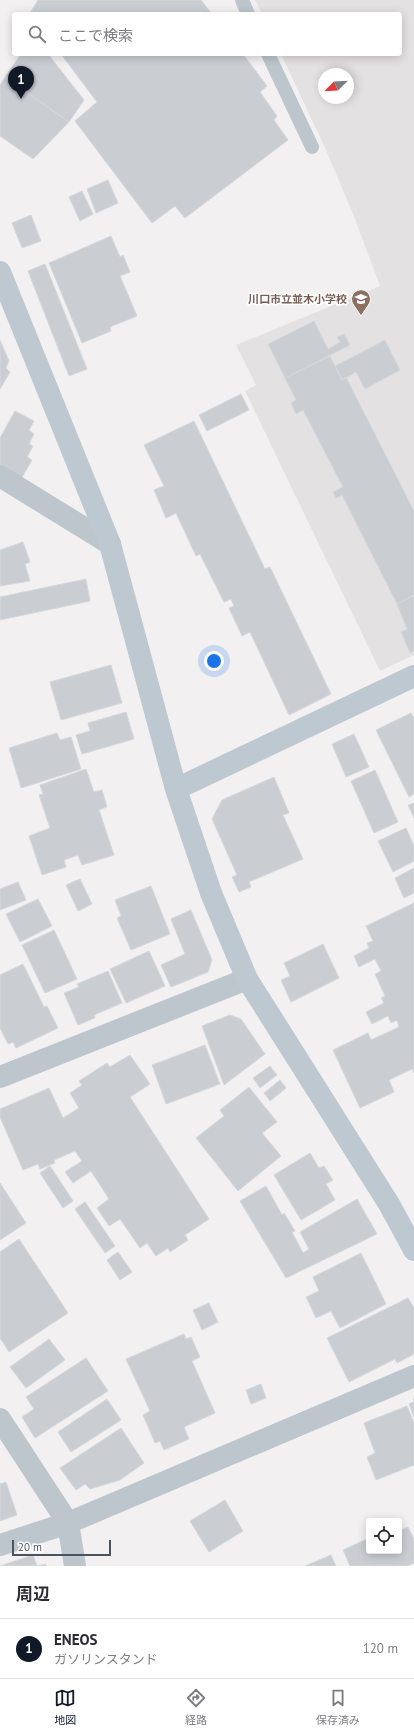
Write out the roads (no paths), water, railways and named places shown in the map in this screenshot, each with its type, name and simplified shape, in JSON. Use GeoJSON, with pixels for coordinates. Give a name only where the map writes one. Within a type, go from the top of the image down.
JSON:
{"type":"FeatureCollection","features":[{"type":"Feature","properties":{"kind":"street"},"geometry":{"type":"LineString","coordinates":[[0,272],[110,544],[176,789],[210,893],[247,979],[389,1204],[414,1250]]}},
{"type":"Feature","properties":{"kind":"street"},"geometry":{"type":"LineString","coordinates":[[0,476],[110,544]]}},
{"type":"Feature","properties":{"kind":"street"},"geometry":{"type":"LineString","coordinates":[[176,789],[414,676]]}},
{"type":"Feature","properties":{"kind":"street"},"geometry":{"type":"LineString","coordinates":[[1,1075],[247,979]]}},
{"type":"Feature","properties":{"kind":"street"},"geometry":{"type":"LineString","coordinates":[[0,1545],[68,1523],[414,1376]]}},
{"type":"Feature","properties":{"kind":"street"},"geometry":{"type":"LineString","coordinates":[[0,1419],[68,1523],[75,1566]]}},
{"type":"Feature","properties":{"kind":"lane"},"geometry":{"type":"LineString","coordinates":[[242,0],[247,12]]}},
{"type":"Feature","properties":{"kind":"lane"},"geometry":{"type":"LineString","coordinates":[[269,56],[312,147]]}},
{"type":"Feature","properties":{"kind":"place","name":"ENEOS"},"geometry":{"type":"Point","coordinates":[21,99]}},
{"type":"Feature","properties":{"kind":"place","name":"川口市立並木小学校"},"geometry":{"type":"Point","coordinates":[361,316]}}]}
